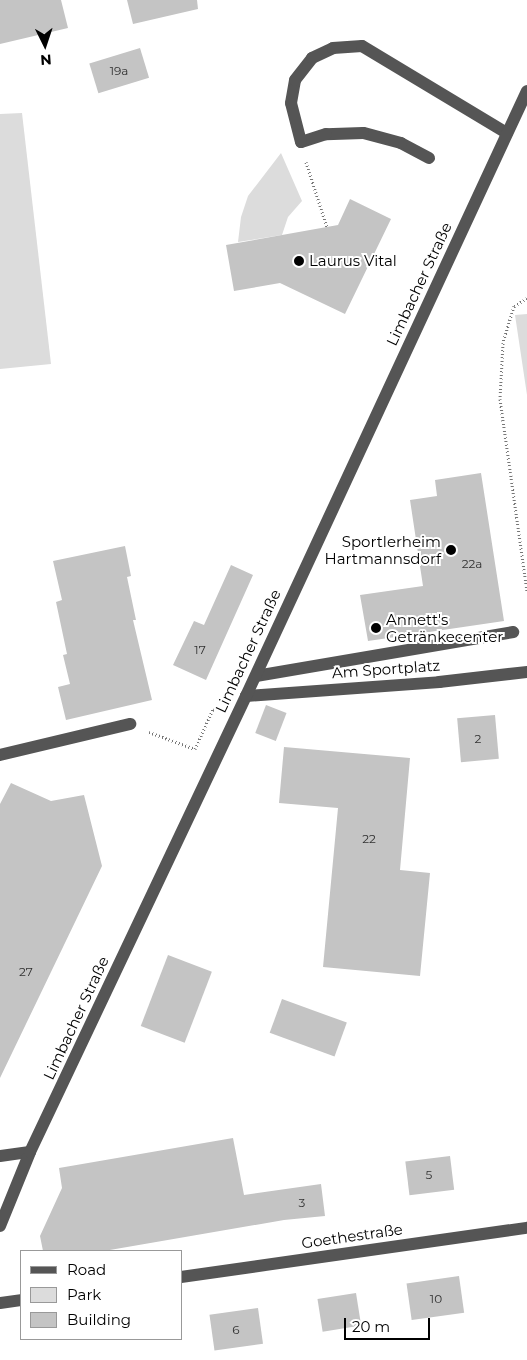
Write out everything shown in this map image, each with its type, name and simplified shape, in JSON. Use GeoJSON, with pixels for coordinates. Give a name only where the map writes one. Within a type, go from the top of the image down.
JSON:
{"type":"FeatureCollection","features":[{"type":"Feature","properties":{"kind":"street"},"geometry":{"type":"LineString","coordinates":[[429,158],[401,144],[363,133],[326,134],[301,142],[291,103],[295,80],[312,58],[333,48],[362,46],[421,79],[507,133]]}},
{"type":"Feature","properties":{"kind":"street","name":"Limbacher Straße"},"geometry":{"type":"LineString","coordinates":[[0,1226],[30,1152],[235,715],[256,676],[527,91]]}},
{"type":"Feature","properties":{"kind":"street"},"geometry":{"type":"LineString","coordinates":[[256,676],[513,632]]}},
{"type":"Feature","properties":{"kind":"street","name":"Am Sportplatz"},"geometry":{"type":"LineString","coordinates":[[246,696],[439,682],[527,672]]}},
{"type":"Feature","properties":{"kind":"street"},"geometry":{"type":"LineString","coordinates":[[0,755],[130,724]]}},
{"type":"Feature","properties":{"kind":"street"},"geometry":{"type":"LineString","coordinates":[[0,1156],[30,1152]]}},
{"type":"Feature","properties":{"kind":"street","name":"Goethestraße"},"geometry":{"type":"LineString","coordinates":[[182,1277],[527,1228]]}},
{"type":"Feature","properties":{"kind":"street"},"geometry":{"type":"LineString","coordinates":[[0,1303],[20,1300]]}},
{"type":"Feature","properties":{"kind":"path"},"geometry":{"type":"LineString","coordinates":[[301,142],[327,227]]}},
{"type":"Feature","properties":{"kind":"path"},"geometry":{"type":"LineString","coordinates":[[527,298],[514,306],[503,343],[500,400],[527,592]]}},
{"type":"Feature","properties":{"kind":"path"},"geometry":{"type":"LineString","coordinates":[[130,724],[195,750],[213,709],[235,715]]}},
{"type":"Feature","properties":{"kind":"green space"},"geometry":{"type":"Polygon","coordinates":[[[22,113],[51,364],[0,369],[0,114],[22,113]]]}},
{"type":"Feature","properties":{"kind":"green space"},"geometry":{"type":"Polygon","coordinates":[[[281,153],[302,201],[288,217],[282,235],[238,242],[241,217],[248,196],[281,153]]]}},
{"type":"Feature","properties":{"kind":"green space"},"geometry":{"type":"Polygon","coordinates":[[[527,314],[527,395],[515,315],[527,314]]]}},
{"type":"Feature","properties":{"kind":"building"},"geometry":{"type":"Polygon","coordinates":[[[0,0],[61,0],[68,28],[0,44],[0,0]]]}},
{"type":"Feature","properties":{"kind":"building"},"geometry":{"type":"Polygon","coordinates":[[[127,0],[197,0],[198,9],[133,24],[127,0]]]}},
{"type":"Feature","properties":{"kind":"building"},"geometry":{"type":"Polygon","coordinates":[[[140,48],[149,78],[98,93],[89,63],[140,48]]]}},
{"type":"Feature","properties":{"kind":"building","name":"Laurus Vital"},"geometry":{"type":"Polygon","coordinates":[[[350,199],[391,219],[345,314],[280,283],[234,291],[226,245],[338,225],[350,199]]]}},
{"type":"Feature","properties":{"kind":"building"},"geometry":{"type":"Polygon","coordinates":[[[481,473],[504,621],[368,641],[360,595],[423,586],[410,500],[437,496],[435,480],[481,473]]]}},
{"type":"Feature","properties":{"kind":"building"},"geometry":{"type":"Polygon","coordinates":[[[125,546],[131,576],[127,577],[136,620],[133,620],[152,700],[66,720],[58,687],[70,684],[63,655],[67,654],[56,602],[62,600],[53,561],[125,546]]]}},
{"type":"Feature","properties":{"kind":"building"},"geometry":{"type":"Polygon","coordinates":[[[231,565],[253,575],[206,680],[173,665],[194,621],[204,625],[231,565]]]}},
{"type":"Feature","properties":{"kind":"building"},"geometry":{"type":"Polygon","coordinates":[[[266,705],[287,713],[276,741],[255,733],[266,705]]]}},
{"type":"Feature","properties":{"kind":"building"},"geometry":{"type":"Polygon","coordinates":[[[495,715],[499,759],[461,762],[457,718],[495,715]]]}},
{"type":"Feature","properties":{"kind":"building"},"geometry":{"type":"Polygon","coordinates":[[[284,747],[410,758],[400,870],[430,873],[420,976],[323,967],[338,808],[279,803],[284,747]]]}},
{"type":"Feature","properties":{"kind":"building"},"geometry":{"type":"Polygon","coordinates":[[[11,783],[51,801],[84,795],[102,866],[0,1078],[0,804],[11,783]]]}},
{"type":"Feature","properties":{"kind":"building"},"geometry":{"type":"Polygon","coordinates":[[[168,955],[212,972],[185,1043],[141,1026],[168,955]]]}},
{"type":"Feature","properties":{"kind":"building"},"geometry":{"type":"Polygon","coordinates":[[[282,999],[347,1023],[335,1056],[270,1033],[282,999]]]}},
{"type":"Feature","properties":{"kind":"building"},"geometry":{"type":"Polygon","coordinates":[[[233,1138],[244,1195],[321,1184],[325,1216],[284,1220],[110,1250],[43,1250],[40,1236],[62,1188],[59,1168],[233,1138]]]}},
{"type":"Feature","properties":{"kind":"building"},"geometry":{"type":"Polygon","coordinates":[[[450,1156],[454,1190],[409,1195],[405,1161],[450,1156]]]}},
{"type":"Feature","properties":{"kind":"building"},"geometry":{"type":"Polygon","coordinates":[[[459,1276],[464,1313],[412,1320],[407,1283],[459,1276]]]}},
{"type":"Feature","properties":{"kind":"building"},"geometry":{"type":"Polygon","coordinates":[[[356,1293],[361,1326],[323,1332],[317,1299],[356,1293]]]}},
{"type":"Feature","properties":{"kind":"building"},"geometry":{"type":"Polygon","coordinates":[[[258,1308],[263,1344],[214,1350],[209,1315],[258,1308]]]}},
{"type":"Feature","properties":{"kind":"place","name":"Laurus Vital"},"geometry":{"type":"Point","coordinates":[299,261]}},
{"type":"Feature","properties":{"kind":"place","name":"Sportlerheim Hartmannsdorf"},"geometry":{"type":"Point","coordinates":[451,550]}},
{"type":"Feature","properties":{"kind":"place","name":"Annett's Getränkecenter"},"geometry":{"type":"Point","coordinates":[376,628]}}]}
